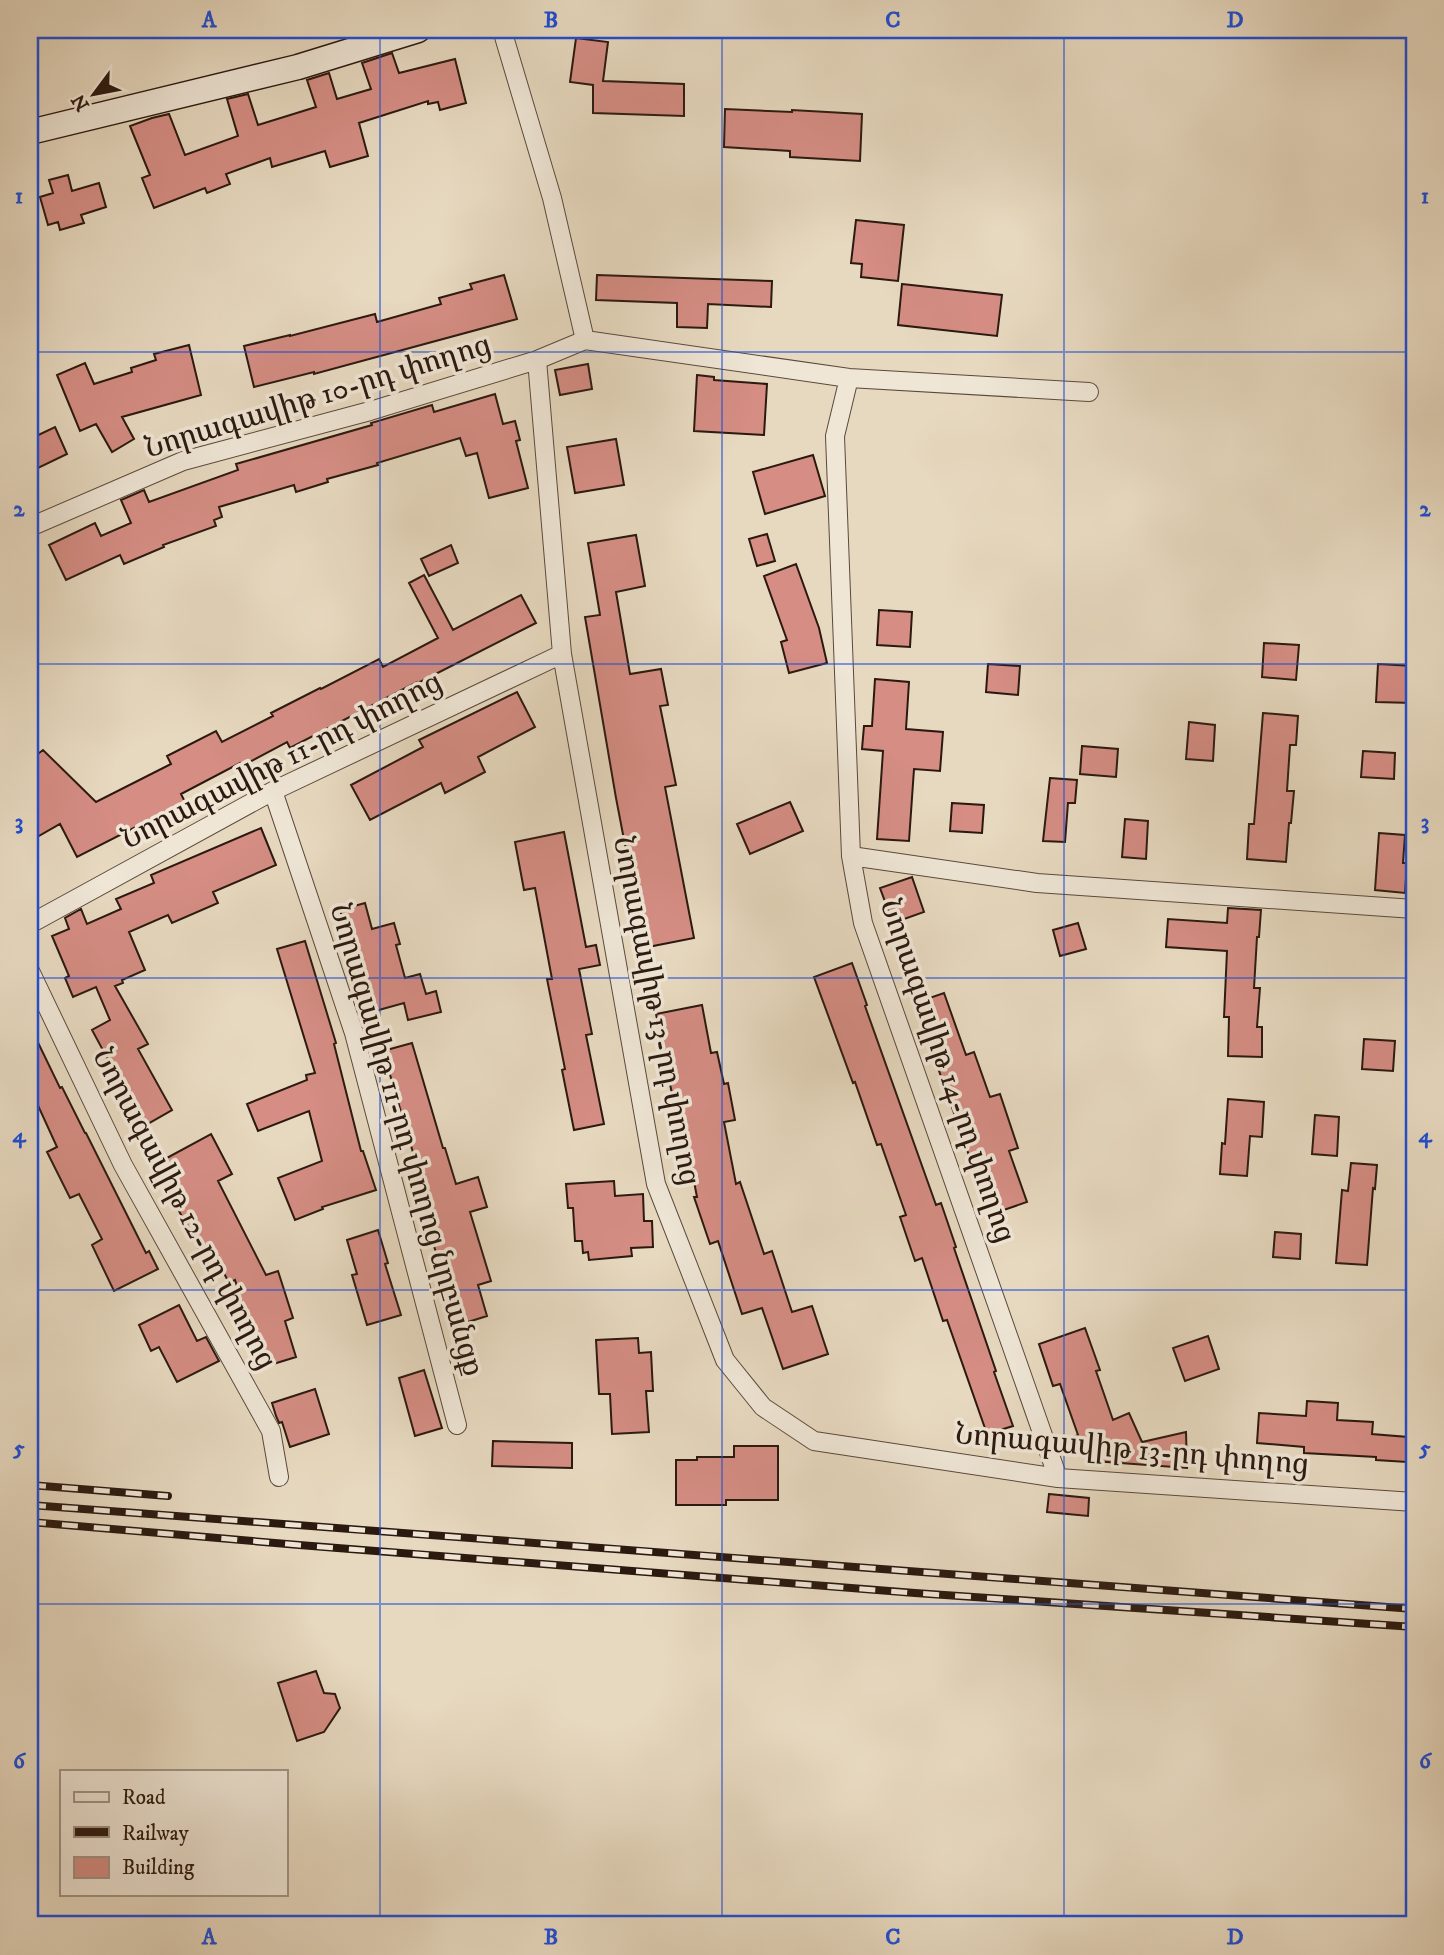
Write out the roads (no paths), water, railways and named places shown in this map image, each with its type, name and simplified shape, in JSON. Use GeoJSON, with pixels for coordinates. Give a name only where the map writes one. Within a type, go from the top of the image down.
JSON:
{"type":"FeatureCollection","features":[{"type":"Feature","properties":{"kind":"main road"},"geometry":{"type":"LineString","coordinates":[[30,132],[298,67],[418,30]]}},
{"type":"Feature","properties":{"kind":"street"},"geometry":{"type":"LineString","coordinates":[[502,30],[552,198],[585,340],[849,378],[1089,392]]}},
{"type":"Feature","properties":{"kind":"street","name":"Նորագավիթ 10-րդ փողոց"},"geometry":{"type":"LineString","coordinates":[[30,527],[183,461],[370,411],[537,360],[585,340]]}},
{"type":"Feature","properties":{"kind":"street","name":"Նորագավիթ 13-րդ փողոց"},"geometry":{"type":"LineString","coordinates":[[537,360],[562,653],[656,1184],[725,1360],[763,1407],[814,1441],[1058,1478],[1414,1502]]}},
{"type":"Feature","properties":{"kind":"street","name":"Նորագավիթ 14-րդ փողոց"},"geometry":{"type":"LineString","coordinates":[[849,378],[835,436],[851,856],[863,923],[1058,1478]]}},
{"type":"Feature","properties":{"kind":"street","name":"Նորագավիթ 11-րդ փողոց"},"geometry":{"type":"LineString","coordinates":[[30,924],[273,791],[562,653]]}},
{"type":"Feature","properties":{"kind":"street","name":"Նորագավիթ 11-րդ փողոց նրբանցք"},"geometry":{"type":"LineString","coordinates":[[273,791],[354,1033],[457,1424]]}},
{"type":"Feature","properties":{"kind":"street"},"geometry":{"type":"LineString","coordinates":[[851,856],[1037,883],[1414,909]]}},
{"type":"Feature","properties":{"kind":"street","name":"Նորագավիթ 12-րդ փողոց"},"geometry":{"type":"LineString","coordinates":[[30,971],[123,1165],[271,1431],[279,1476]]}},
{"type":"Feature","properties":{"kind":"railway"},"geometry":{"type":"LineString","coordinates":[[30,1485],[168,1496]]}},
{"type":"Feature","properties":{"kind":"railway"},"geometry":{"type":"LineString","coordinates":[[30,1505],[1414,1609]]}},
{"type":"Feature","properties":{"kind":"railway"},"geometry":{"type":"LineString","coordinates":[[30,1522],[915,1593],[1414,1627]]}}]}
